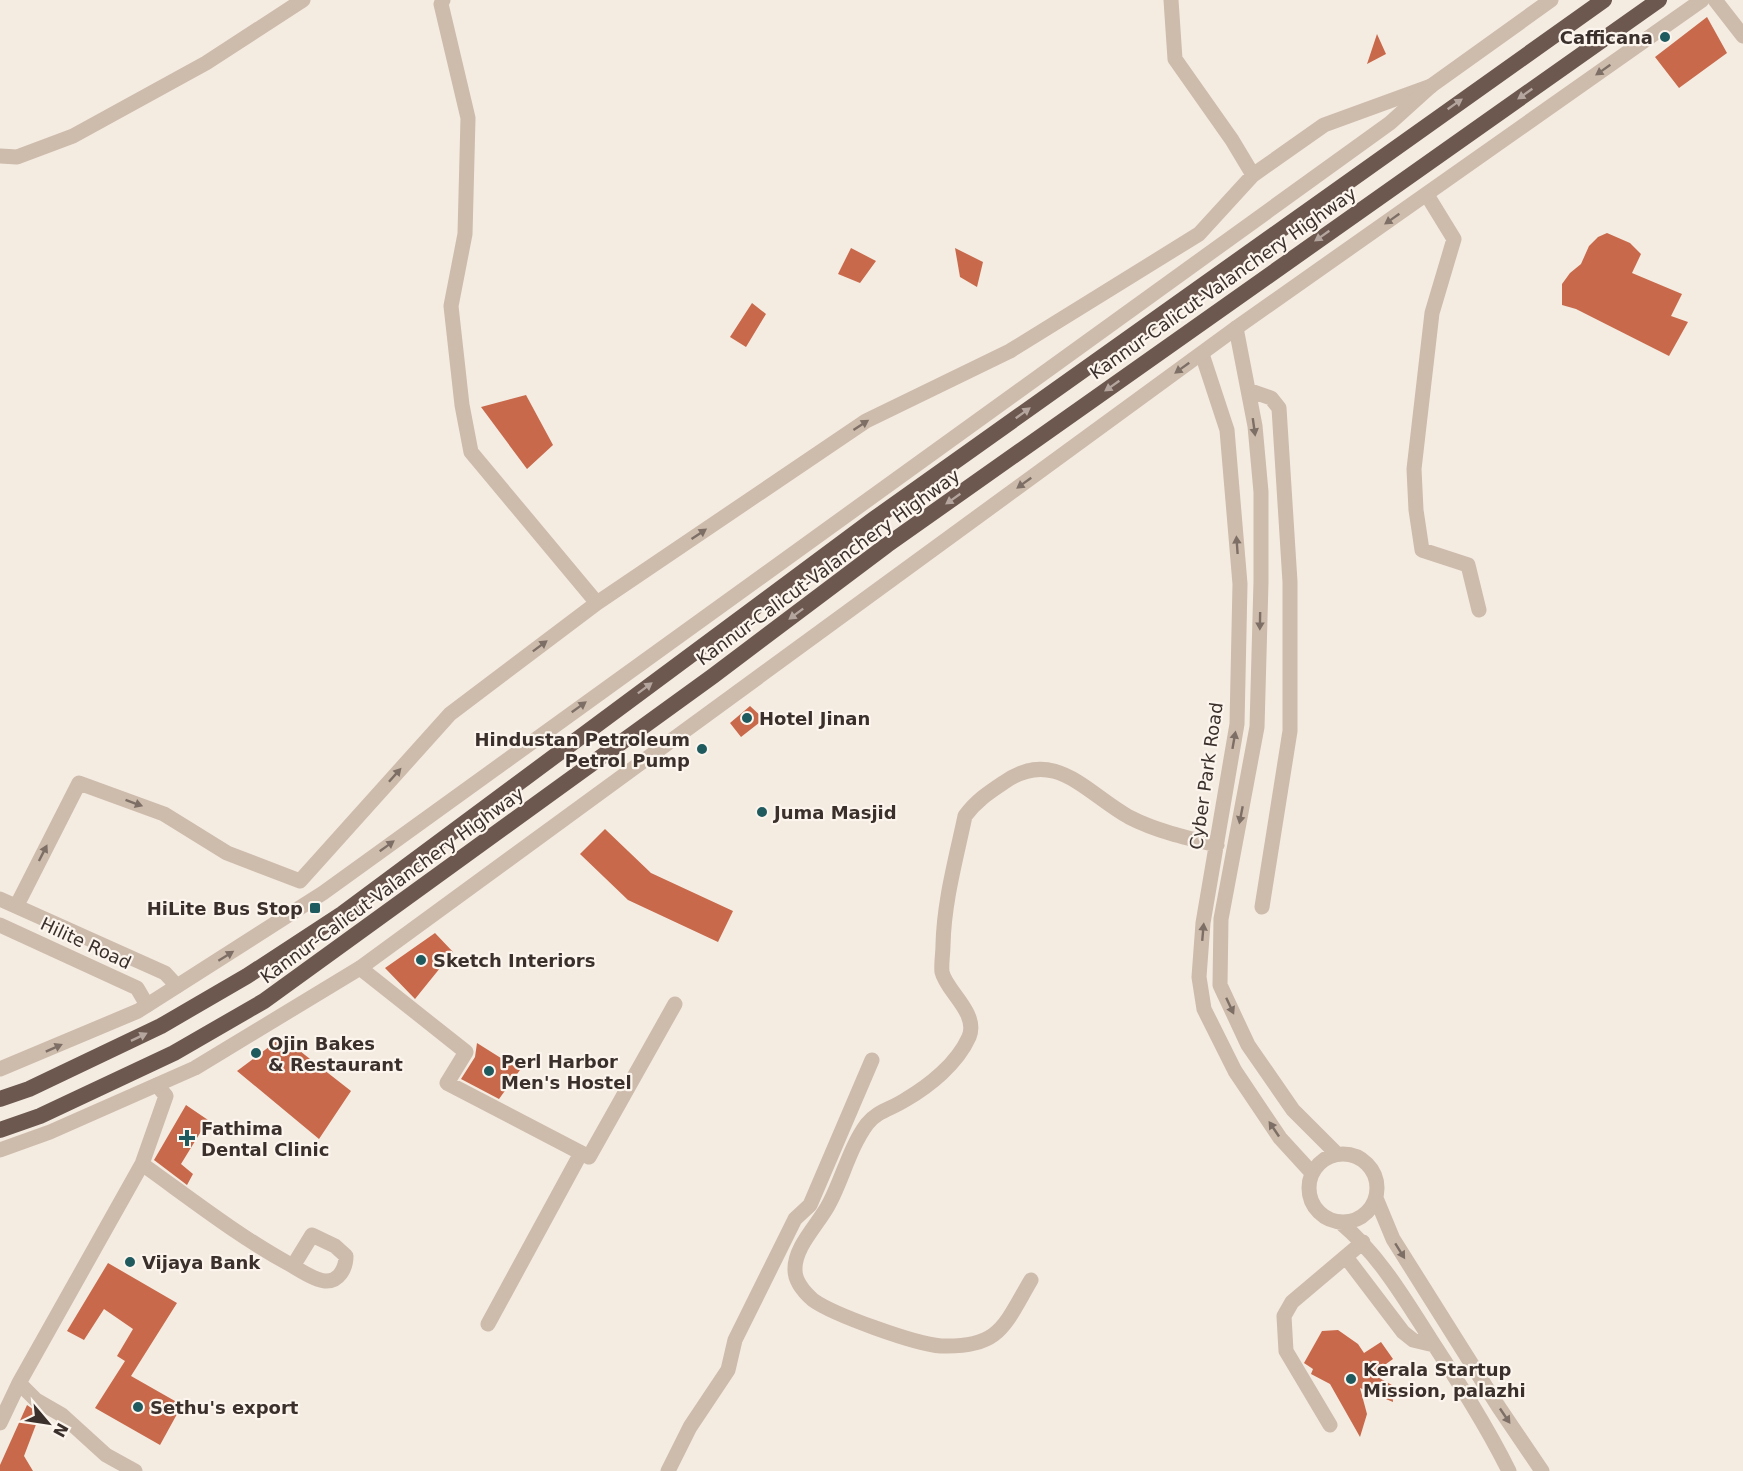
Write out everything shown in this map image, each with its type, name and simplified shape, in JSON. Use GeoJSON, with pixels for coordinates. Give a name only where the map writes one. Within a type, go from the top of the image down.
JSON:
{"type":"FeatureCollection","features":[{"type":"Feature","properties":{"kind":"highway"},"geometry":{"type":"LineString","coordinates":[[0,1099],[29,1089],[160,1026],[247,976],[342,914],[874,519],[1604,0]]}},
{"type":"Feature","properties":{"kind":"highway","name":"Kannur-Calicut-Valanchery Highway"},"geometry":{"type":"LineString","coordinates":[[0,1130],[40,1116],[174,1053],[264,1001],[694,690],[887,545],[1659,0]]}},
{"type":"Feature","properties":{"kind":"street"},"geometry":{"type":"LineString","coordinates":[[0,156],[17,158],[73,136],[206,63],[303,0]]}},
{"type":"Feature","properties":{"kind":"street"},"geometry":{"type":"LineString","coordinates":[[1171,0],[1175,59],[1232,140],[1253,176]]}},
{"type":"Feature","properties":{"kind":"street"},"geometry":{"type":"LineString","coordinates":[[0,1069],[30,1058],[147,1005],[322,893],[1380,130],[1431,86],[1551,0]]}},
{"type":"Feature","properties":{"kind":"street"},"geometry":{"type":"LineString","coordinates":[[0,1150],[50,1132],[195,1068],[360,968],[1236,328],[1702,0]]}},
{"type":"Feature","properties":{"kind":"street"},"geometry":{"type":"LineString","coordinates":[[1715,0],[1743,36]]}},
{"type":"Feature","properties":{"kind":"street"},"geometry":{"type":"LineString","coordinates":[[439,1],[468,118],[465,234],[451,306],[462,405],[471,452],[597,603]]}},
{"type":"Feature","properties":{"kind":"street"},"geometry":{"type":"LineString","coordinates":[[17,905],[79,783],[164,814],[227,853],[300,881],[450,714],[597,603],[866,421],[1010,351],[1199,234],[1253,176],[1324,125],[1431,86]]}},
{"type":"Feature","properties":{"kind":"street"},"geometry":{"type":"LineString","coordinates":[[1427,195],[1454,239],[1432,313],[1414,469],[1416,510],[1422,550],[1468,565],[1479,610]]}},
{"type":"Feature","properties":{"kind":"street"},"geometry":{"type":"LineString","coordinates":[[1236,328],[1248,390],[1261,492],[1257,727],[1221,919],[1220,985],[1248,1045],[1293,1110],[1336,1153],[1360,1158],[1369,1166],[1375,1176],[1376,1198],[1393,1239],[1542,1471]]}},
{"type":"Feature","properties":{"kind":"street","name":"Cyber Park Road"},"geometry":{"type":"LineString","coordinates":[[1202,354],[1227,430],[1240,584],[1237,724],[1203,923],[1199,977],[1204,1009],[1235,1071],[1280,1138],[1312,1173]]}},
{"type":"Feature","properties":{"kind":"street"},"geometry":{"type":"LineString","coordinates":[[1248,390],[1271,398],[1280,408],[1290,582],[1290,731],[1262,907]]}},
{"type":"Feature","properties":{"kind":"street"},"geometry":{"type":"LineString","coordinates":[[1031,1280],[1003,1326],[988,1340],[970,1346],[937,1345],[860,1323],[814,1300],[799,1286],[795,1269],[802,1245],[830,1203],[867,1124],[882,1110],[903,1102],[943,1071],[956,1058],[969,1037],[970,1021],[942,974],[944,913],[965,816],[975,803],[1017,773],[1038,768],[1064,774],[1128,816],[1152,827],[1216,845]]}},
{"type":"Feature","properties":{"kind":"street"},"geometry":{"type":"LineString","coordinates":[[0,898],[165,973],[177,986]]}},
{"type":"Feature","properties":{"kind":"street","name":"Hilite Road"},"geometry":{"type":"LineString","coordinates":[[0,925],[137,988],[147,1005]]}},
{"type":"Feature","properties":{"kind":"street"},"geometry":{"type":"LineString","coordinates":[[360,968],[466,1052],[447,1083],[589,1157],[675,1004]]}},
{"type":"Feature","properties":{"kind":"street"},"geometry":{"type":"LineString","coordinates":[[668,1471],[690,1427],[728,1370],[735,1340],[795,1219],[810,1205],[872,1060]]}},
{"type":"Feature","properties":{"kind":"street"},"geometry":{"type":"LineString","coordinates":[[0,1423],[142,1164],[166,1096],[157,1085]]}},
{"type":"Feature","properties":{"kind":"street"},"geometry":{"type":"LineString","coordinates":[[839,1139],[856,1146]]}},
{"type":"Feature","properties":{"kind":"street"},"geometry":{"type":"LineString","coordinates":[[488,1324],[581,1153]]}},
{"type":"Feature","properties":{"kind":"street"},"geometry":{"type":"LineString","coordinates":[[1336,1153],[1318,1164],[1312,1173],[1309,1196],[1313,1207],[1330,1221],[1341,1223],[1363,1216],[1376,1198]]}},
{"type":"Feature","properties":{"kind":"street"},"geometry":{"type":"LineString","coordinates":[[142,1164],[223,1223],[293,1266]]}},
{"type":"Feature","properties":{"kind":"street"},"geometry":{"type":"LineString","coordinates":[[1341,1223],[1364,1242],[1384,1268],[1488,1429],[1509,1471]]}},
{"type":"Feature","properties":{"kind":"street"},"geometry":{"type":"LineString","coordinates":[[1330,1425],[1286,1351],[1284,1316],[1292,1302],[1364,1242]]}},
{"type":"Feature","properties":{"kind":"street"},"geometry":{"type":"LineString","coordinates":[[1346,1257],[1403,1332],[1413,1340],[1434,1345]]}},
{"type":"Feature","properties":{"kind":"street"},"geometry":{"type":"LineString","coordinates":[[20,1383],[36,1400],[62,1415],[106,1455],[135,1471]]}},
{"type":"Feature","properties":{"kind":"building"},"geometry":{"type":"Polygon","coordinates":[[[1707,17],[1727,53],[1679,88],[1655,57],[1707,17]]]}},
{"type":"Feature","properties":{"kind":"building"},"geometry":{"type":"Polygon","coordinates":[[[1377,34],[1386,54],[1367,64],[1377,34]]]}},
{"type":"Feature","properties":{"kind":"building"},"geometry":{"type":"Polygon","coordinates":[[[1607,233],[1630,243],[1641,254],[1632,273],[1682,294],[1671,316],[1688,322],[1669,356],[1576,309],[1562,305],[1562,284],[1581,264],[1589,246],[1598,237],[1607,233]]]}},
{"type":"Feature","properties":{"kind":"building"},"geometry":{"type":"Polygon","coordinates":[[[851,248],[876,261],[860,283],[838,274],[851,248]]]}},
{"type":"Feature","properties":{"kind":"building"},"geometry":{"type":"Polygon","coordinates":[[[955,248],[983,262],[977,287],[960,277],[955,248]]]}},
{"type":"Feature","properties":{"kind":"building"},"geometry":{"type":"Polygon","coordinates":[[[752,303],[766,314],[746,347],[730,337],[752,303]]]}},
{"type":"Feature","properties":{"kind":"building"},"geometry":{"type":"Polygon","coordinates":[[[526,395],[553,445],[527,469],[481,407],[526,395]]]}},
{"type":"Feature","properties":{"kind":"building"},"geometry":{"type":"Polygon","coordinates":[[[750,706],[764,719],[741,737],[730,723],[750,706]]]}},
{"type":"Feature","properties":{"kind":"building"},"geometry":{"type":"Polygon","coordinates":[[[605,829],[651,873],[733,911],[718,942],[628,900],[580,854],[605,829]]]}},
{"type":"Feature","properties":{"kind":"building","name":"Sketch Interiors"},"geometry":{"type":"Polygon","coordinates":[[[435,933],[453,952],[415,999],[385,968],[435,933]]]}},
{"type":"Feature","properties":{"kind":"building"},"geometry":{"type":"Polygon","coordinates":[[[282,1037],[351,1091],[319,1139],[237,1071],[282,1037]]]}},
{"type":"Feature","properties":{"kind":"building"},"geometry":{"type":"Polygon","coordinates":[[[477,1043],[520,1070],[499,1099],[461,1079],[475,1057],[477,1043]]]}},
{"type":"Feature","properties":{"kind":"building"},"geometry":{"type":"Polygon","coordinates":[[[186,1105],[208,1120],[181,1164],[193,1174],[187,1185],[154,1160],[186,1105]]]}},
{"type":"Feature","properties":{"kind":"building"},"geometry":{"type":"Polygon","coordinates":[[[108,1263],[177,1303],[131,1376],[182,1405],[160,1445],[95,1408],[125,1361],[117,1356],[133,1329],[104,1309],[84,1340],[67,1331],[108,1263]]]}},
{"type":"Feature","properties":{"kind":"building","name":"Kerala Startup Mission, palazhi"},"geometry":{"type":"Polygon","coordinates":[[[1338,1330],[1358,1344],[1364,1353],[1381,1342],[1393,1359],[1372,1374],[1392,1385],[1393,1402],[1360,1388],[1367,1414],[1360,1437],[1330,1384],[1311,1374],[1313,1369],[1304,1363],[1322,1331],[1338,1330]]]}},
{"type":"Feature","properties":{"kind":"building"},"geometry":{"type":"Polygon","coordinates":[[[27,1405],[40,1414],[24,1456],[33,1471],[0,1471],[0,1465],[27,1405]]]}},
{"type":"Feature","properties":{"kind":"place","name":"Cafficana"},"geometry":{"type":"Point","coordinates":[1665,37]}},
{"type":"Feature","properties":{"kind":"place","name":"Hotel Jinan"},"geometry":{"type":"Point","coordinates":[747,718]}},
{"type":"Feature","properties":{"kind":"place","name":"Hindustan Petroleum Petrol Pump"},"geometry":{"type":"Point","coordinates":[702,749]}},
{"type":"Feature","properties":{"kind":"place","name":"Juma Masjid"},"geometry":{"type":"Point","coordinates":[762,812]}},
{"type":"Feature","properties":{"kind":"place","name":"HiLite Bus Stop"},"geometry":{"type":"Point","coordinates":[315,908]}},
{"type":"Feature","properties":{"kind":"place","name":"Sketch Interiors"},"geometry":{"type":"Point","coordinates":[421,960]}},
{"type":"Feature","properties":{"kind":"place","name":"Ojin Bakes & Restaurant"},"geometry":{"type":"Point","coordinates":[256,1053]}},
{"type":"Feature","properties":{"kind":"place","name":"Perl Harbor Men's Hostel"},"geometry":{"type":"Point","coordinates":[489,1071]}},
{"type":"Feature","properties":{"kind":"place","name":"Fathima Dental Clinic"},"geometry":{"type":"Point","coordinates":[187,1138]}},
{"type":"Feature","properties":{"kind":"place","name":"Vijaya Bank"},"geometry":{"type":"Point","coordinates":[130,1262]}},
{"type":"Feature","properties":{"kind":"place","name":"Kerala Startup Mission, palazhi"},"geometry":{"type":"Point","coordinates":[1351,1379]}},
{"type":"Feature","properties":{"kind":"place","name":"Sethu's export"},"geometry":{"type":"Point","coordinates":[138,1407]}}]}
